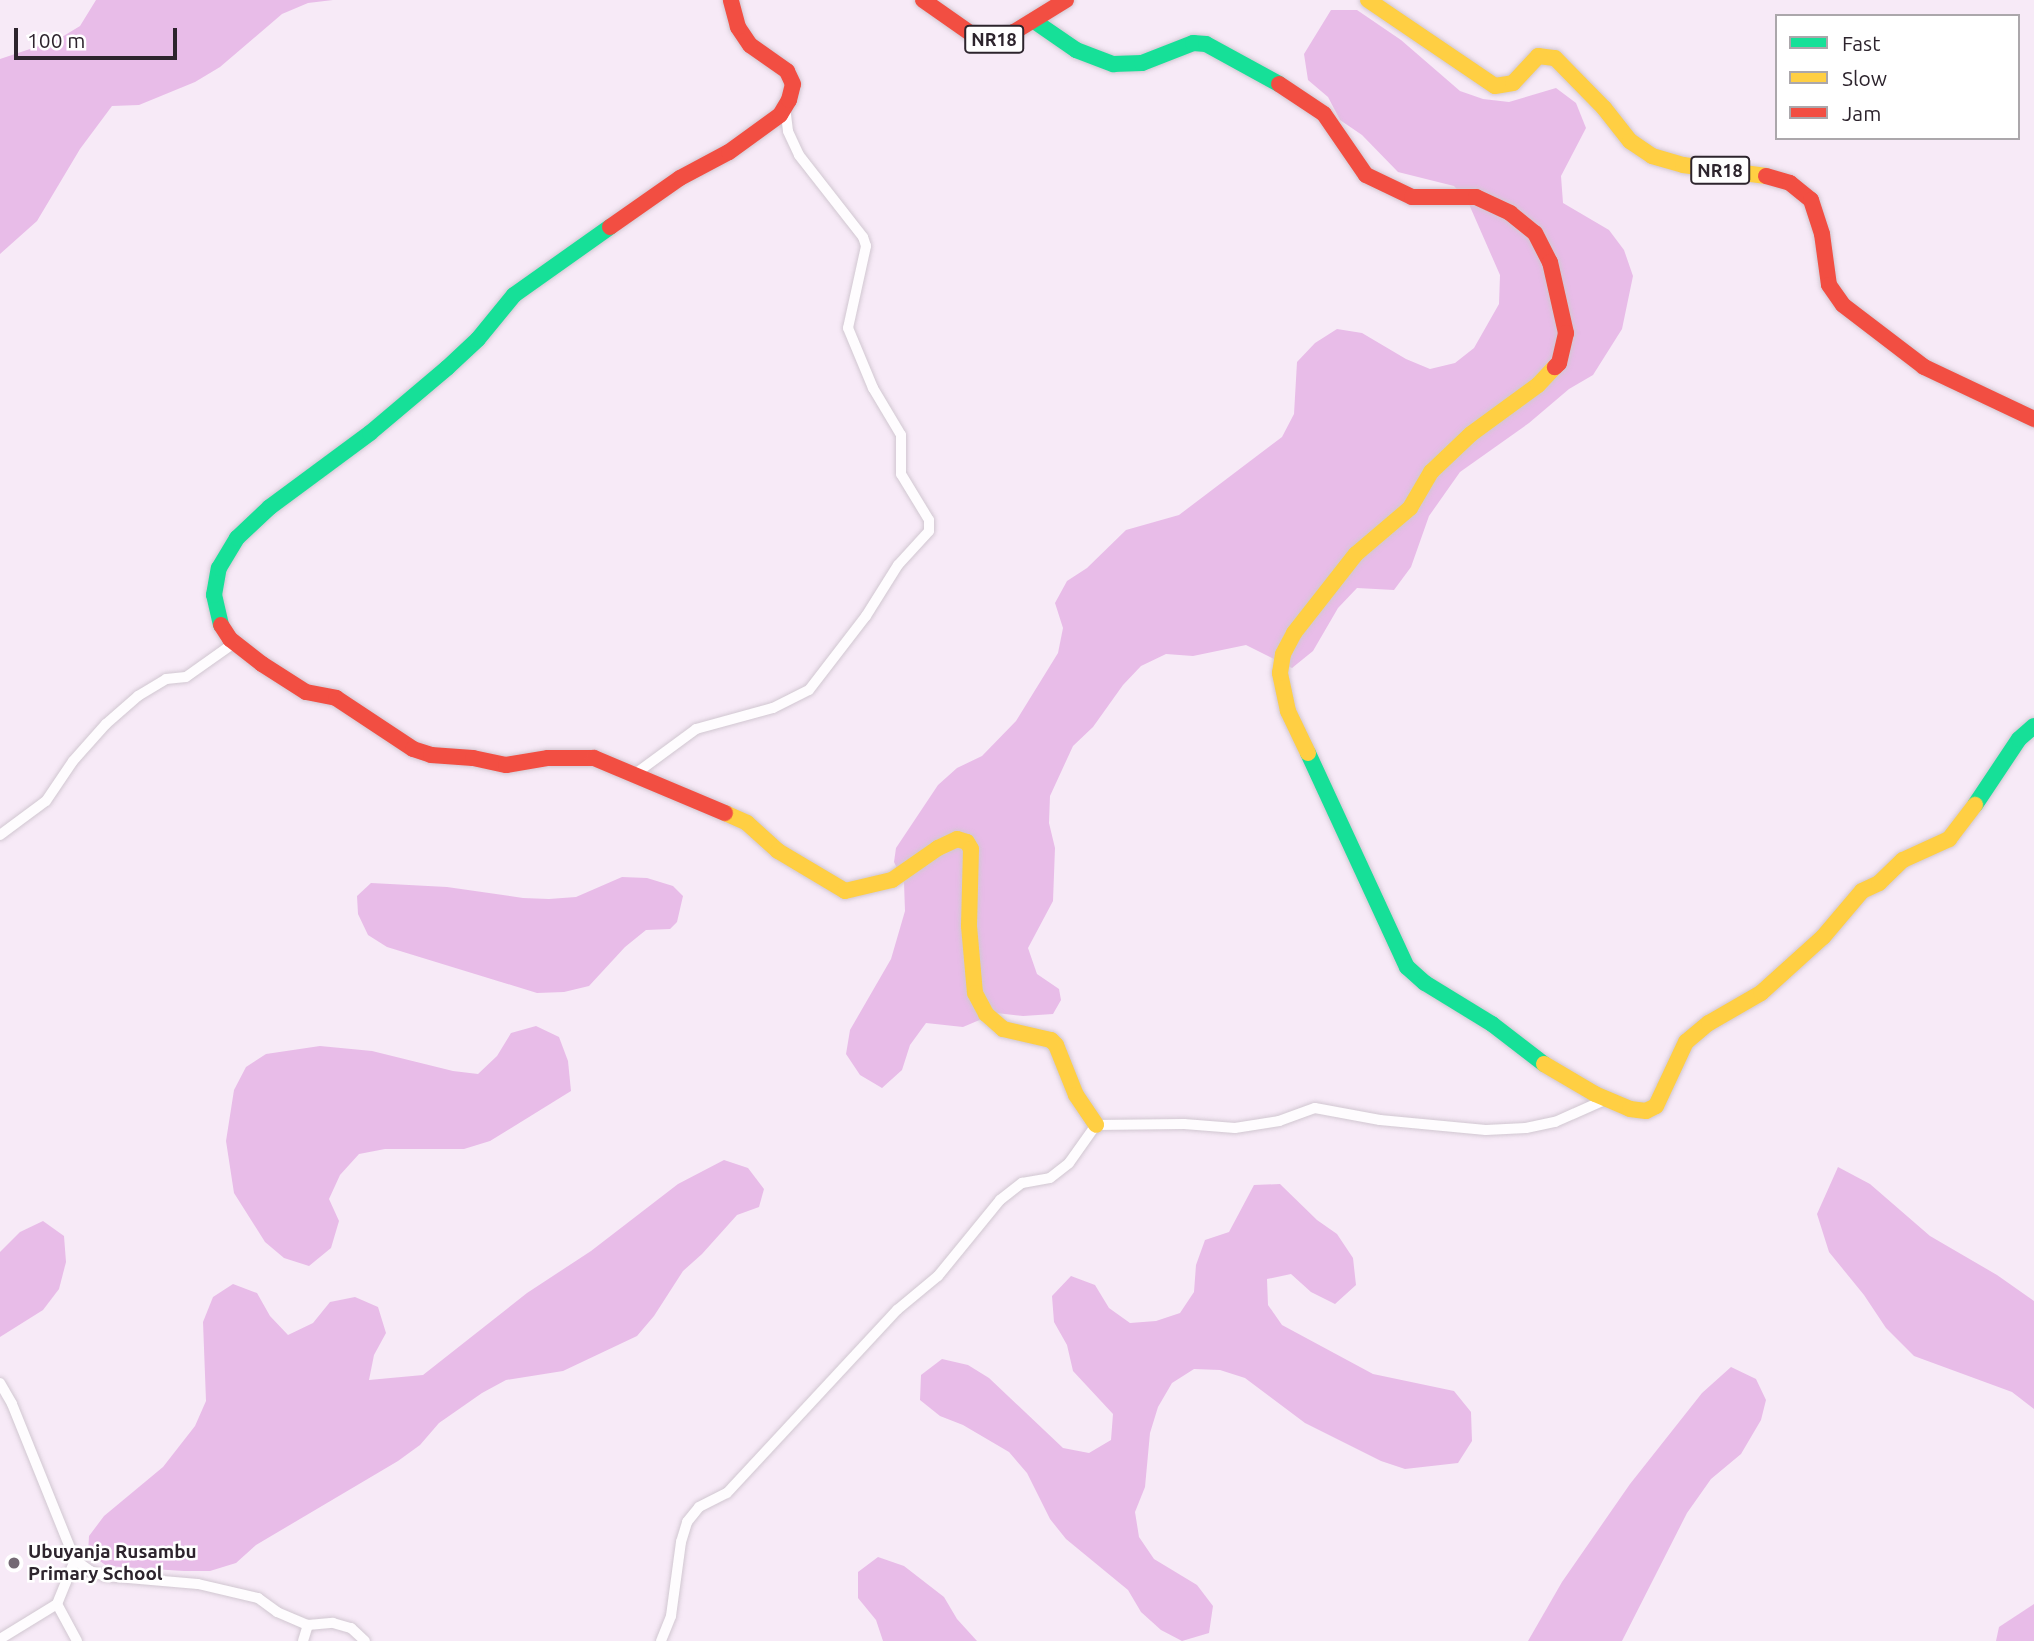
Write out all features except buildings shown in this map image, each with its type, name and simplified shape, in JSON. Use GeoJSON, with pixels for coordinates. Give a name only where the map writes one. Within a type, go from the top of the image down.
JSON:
{"type":"FeatureCollection","features":[{"type":"Feature","properties":{"kind":"street"},"geometry":{"type":"LineString","coordinates":[[731,0],[738,27],[750,45],[787,71],[793,84],[780,115],[729,152],[680,178],[514,295],[478,339],[447,368],[370,433],[270,507],[237,538],[219,568],[214,595],[220,623],[234,643],[306,692],[336,698],[413,748],[431,755],[473,758],[506,765],[548,758],[594,758],[747,823],[778,852],[845,891],[892,880],[938,848],[957,839],[967,842],[971,849],[969,926],[975,993],[986,1014],[1003,1029],[1051,1040],[1056,1045],[1076,1095],[1096,1125]]}},
{"type":"Feature","properties":{"kind":"street","name":"NR18"},"geometry":{"type":"LineString","coordinates":[[923,0],[973,36],[987,40],[1000,39],[1066,0]]}},
{"type":"Feature","properties":{"kind":"street","name":"NR18"},"geometry":{"type":"LineString","coordinates":[[1368,0],[1496,86],[1513,83],[1538,56],[1555,58],[1604,108],[1630,141],[1652,156],[1683,165],[1777,177],[1790,183],[1806,195],[1814,208],[1829,285],[1843,305],[1924,367],[2034,419]]}},
{"type":"Feature","properties":{"kind":"street"},"geometry":{"type":"LineString","coordinates":[[1034,21],[1076,50],[1113,64],[1142,62],[1193,43],[1206,44],[1294,93],[1324,114],[1366,175],[1412,197],[1476,197],[1510,214],[1535,233],[1550,261],[1566,333],[1559,363],[1538,385],[1471,434],[1431,472],[1410,508],[1356,554],[1294,633],[1283,654],[1280,673],[1288,711],[1407,967],[1425,983],[1492,1024],[1556,1073],[1606,1099],[1630,1109],[1646,1111],[1656,1106],[1686,1042],[1709,1023],[1761,993],[1823,937],[1862,891],[1879,883],[1903,860],[1948,839],[1963,824],[2020,738],[2034,726]]}},
{"type":"Feature","properties":{"kind":"street"},"geometry":{"type":"LineString","coordinates":[[635,774],[696,729],[773,708],[809,690],[866,616],[898,565],[929,531],[929,520],[901,474],[901,435],[873,388],[850,338],[848,328],[866,246],[863,237],[799,155],[788,131],[785,106]]}},
{"type":"Feature","properties":{"kind":"street"},"geometry":{"type":"LineString","coordinates":[[0,835],[46,801],[73,761],[138,696],[166,679],[186,677],[234,643]]}},
{"type":"Feature","properties":{"kind":"street"},"geometry":{"type":"LineString","coordinates":[[1096,1125],[1184,1124],[1235,1128],[1279,1121],[1315,1108],[1369,1118],[1486,1130],[1526,1128],[1555,1122],[1606,1099]]}},
{"type":"Feature","properties":{"kind":"street"},"geometry":{"type":"LineString","coordinates":[[661,1641],[671,1616],[681,1542],[687,1522],[699,1507],[727,1493],[897,1310],[938,1276],[1000,1200],[1022,1183],[1050,1178],[1069,1163],[1096,1125]]}},
{"type":"Feature","properties":{"kind":"street"},"geometry":{"type":"LineString","coordinates":[[0,1383],[12,1404],[75,1560],[90,1571],[105,1576],[198,1584],[258,1598],[277,1612],[307,1625],[333,1623],[351,1628],[365,1641]]}},
{"type":"Feature","properties":{"kind":"street"},"geometry":{"type":"LineString","coordinates":[[0,1639],[57,1604],[75,1560]]}},
{"type":"Feature","properties":{"kind":"street"},"geometry":{"type":"LineString","coordinates":[[57,1604],[77,1641]]}},
{"type":"Feature","properties":{"kind":"street"},"geometry":{"type":"LineString","coordinates":[[303,1641],[307,1625]]}},
{"type":"Feature","properties":{"kind":"shaded area"},"geometry":{"type":"Polygon","coordinates":[[[96,0],[333,0],[308,3],[282,14],[220,67],[195,82],[139,105],[112,106],[80,149],[37,221],[0,254],[0,59],[57,40],[80,26],[96,0]]]}},
{"type":"Feature","properties":{"kind":"shaded area"},"geometry":{"type":"Polygon","coordinates":[[[1331,10],[1357,10],[1401,40],[1460,91],[1483,99],[1509,102],[1556,88],[1576,103],[1586,128],[1561,176],[1563,203],[1609,230],[1624,250],[1633,276],[1622,329],[1593,375],[1569,389],[1529,423],[1460,472],[1429,516],[1411,567],[1394,590],[1357,588],[1338,608],[1313,651],[1292,668],[1246,645],[1193,656],[1166,654],[1141,666],[1123,685],[1093,727],[1073,746],[1050,796],[1049,823],[1055,848],[1053,901],[1028,948],[1037,974],[1059,989],[1061,1000],[1053,1014],[1023,1016],[996,1013],[963,1027],[926,1023],[910,1045],[902,1070],[882,1088],[860,1075],[846,1054],[850,1030],[891,959],[905,911],[904,883],[894,862],[896,848],[938,785],[957,768],[982,756],[1016,721],[1058,653],[1063,628],[1055,603],[1067,581],[1087,568],[1126,530],[1179,515],[1282,437],[1294,414],[1297,362],[1315,343],[1337,329],[1362,333],[1406,359],[1430,369],[1455,363],[1474,348],[1499,304],[1500,275],[1468,202],[1454,186],[1398,172],[1362,135],[1340,120],[1328,97],[1308,80],[1304,54],[1331,10]]]}},
{"type":"Feature","properties":{"kind":"shaded area"},"geometry":{"type":"Polygon","coordinates":[[[622,877],[647,878],[673,886],[683,896],[677,922],[670,929],[646,930],[625,947],[589,986],[564,992],[537,993],[387,947],[368,935],[358,914],[357,896],[371,883],[447,887],[549,899],[576,897],[622,877]]]}},
{"type":"Feature","properties":{"kind":"shaded area"},"geometry":{"type":"Polygon","coordinates":[[[536,1026],[559,1037],[568,1061],[571,1091],[490,1141],[464,1149],[385,1149],[359,1154],[340,1175],[329,1199],[339,1221],[331,1248],[309,1266],[284,1258],[265,1242],[234,1193],[226,1141],[234,1090],[246,1067],[266,1054],[320,1046],[372,1051],[453,1071],[478,1074],[497,1056],[511,1033],[536,1026]]]}},
{"type":"Feature","properties":{"kind":"shaded area"},"geometry":{"type":"Polygon","coordinates":[[[724,1160],[748,1168],[764,1189],[759,1207],[737,1215],[683,1271],[654,1316],[637,1336],[563,1371],[506,1380],[482,1393],[439,1423],[420,1445],[398,1461],[256,1545],[236,1563],[210,1571],[107,1566],[88,1553],[89,1536],[104,1516],[163,1467],[195,1426],[206,1401],[203,1322],[213,1297],[233,1284],[257,1293],[270,1316],[288,1335],[313,1323],[330,1302],[355,1297],[378,1307],[386,1333],[374,1355],[369,1380],[423,1375],[527,1293],[591,1251],[678,1184],[724,1160]]]}},
{"type":"Feature","properties":{"kind":"shaded area"},"geometry":{"type":"Polygon","coordinates":[[[1838,1167],[1870,1184],[1930,1236],[1997,1275],[2034,1301],[2034,1409],[2012,1392],[1914,1356],[1886,1328],[1864,1295],[1829,1252],[1817,1214],[1838,1167]]]}},
{"type":"Feature","properties":{"kind":"shaded area"},"geometry":{"type":"Polygon","coordinates":[[[1280,1184],[1317,1220],[1337,1234],[1353,1258],[1356,1285],[1335,1304],[1311,1292],[1291,1274],[1267,1279],[1268,1305],[1282,1325],[1373,1374],[1454,1391],[1471,1412],[1472,1441],[1458,1463],[1405,1469],[1381,1461],[1305,1423],[1245,1378],[1220,1370],[1194,1369],[1172,1383],[1158,1407],[1150,1433],[1145,1487],[1135,1512],[1139,1537],[1154,1559],[1197,1585],[1213,1606],[1209,1633],[1182,1641],[1161,1630],[1141,1612],[1128,1590],[1066,1539],[1050,1519],[1027,1473],[1009,1452],[963,1425],[940,1416],[920,1400],[921,1375],[942,1359],[968,1365],[989,1378],[1063,1448],[1089,1453],[1111,1440],[1113,1414],[1073,1371],[1067,1345],[1054,1322],[1052,1296],[1071,1276],[1095,1285],[1109,1308],[1130,1323],[1156,1321],[1180,1313],[1194,1292],[1196,1265],[1205,1240],[1229,1232],[1254,1185],[1280,1184]]]}},
{"type":"Feature","properties":{"kind":"shaded area"},"geometry":{"type":"Polygon","coordinates":[[[43,1221],[64,1236],[66,1262],[59,1289],[43,1310],[0,1337],[0,1252],[20,1232],[43,1221]]]}},
{"type":"Feature","properties":{"kind":"shaded area"},"geometry":{"type":"Polygon","coordinates":[[[1731,1367],[1756,1379],[1766,1400],[1761,1420],[1741,1454],[1711,1479],[1687,1513],[1622,1641],[1528,1641],[1562,1582],[1630,1484],[1702,1393],[1731,1367]]]}},
{"type":"Feature","properties":{"kind":"shaded area"},"geometry":{"type":"Polygon","coordinates":[[[878,1557],[904,1566],[944,1597],[957,1619],[977,1641],[883,1641],[876,1620],[858,1598],[858,1572],[878,1557]]]}},
{"type":"Feature","properties":{"kind":"shaded area"},"geometry":{"type":"Polygon","coordinates":[[[2034,1604],[2034,1641],[1996,1641],[1999,1627],[2034,1604]]]}},
{"type":"Feature","properties":{"kind":"traffic: fast"},"geometry":{"type":"LineString","coordinates":[[1034,21],[1076,50],[1113,64],[1142,63],[1193,43],[1206,44],[1279,84]]}},
{"type":"Feature","properties":{"kind":"traffic: fast"},"geometry":{"type":"LineString","coordinates":[[221,625],[214,595],[219,568],[237,538],[270,507],[370,433],[447,368],[478,339],[514,295],[610,227]]}},
{"type":"Feature","properties":{"kind":"traffic: fast"},"geometry":{"type":"LineString","coordinates":[[1975,805],[2019,739],[2034,726]]}},
{"type":"Feature","properties":{"kind":"traffic: fast"},"geometry":{"type":"LineString","coordinates":[[1308,753],[1407,967],[1425,983],[1492,1024],[1544,1064]]}},
{"type":"Feature","properties":{"kind":"traffic: slow"},"geometry":{"type":"LineString","coordinates":[[1368,0],[1495,86],[1513,83],[1538,56],[1555,58],[1604,108],[1630,141],[1652,156],[1683,165],[1766,176]]}},
{"type":"Feature","properties":{"kind":"traffic: slow"},"geometry":{"type":"LineString","coordinates":[[1308,753],[1288,711],[1280,673],[1283,654],[1294,633],[1356,554],[1410,508],[1431,472],[1471,434],[1538,385],[1555,367]]}},
{"type":"Feature","properties":{"kind":"traffic: slow"},"geometry":{"type":"LineString","coordinates":[[1544,1064],[1595,1094],[1630,1109],[1646,1111],[1656,1106],[1686,1042],[1709,1023],[1761,993],[1823,937],[1862,891],[1879,883],[1903,860],[1949,839],[1975,805]]}},
{"type":"Feature","properties":{"kind":"traffic: slow"},"geometry":{"type":"LineString","coordinates":[[725,813],[747,823],[778,851],[845,891],[892,880],[938,848],[957,839],[967,842],[971,849],[969,926],[975,993],[986,1014],[1003,1029],[1051,1040],[1056,1045],[1076,1095],[1096,1125]]}},
{"type":"Feature","properties":{"kind":"traffic: jam"},"geometry":{"type":"LineString","coordinates":[[610,227],[680,178],[729,152],[780,115],[789,100],[793,84],[787,71],[750,45],[738,27],[731,0]]}},
{"type":"Feature","properties":{"kind":"traffic: jam"},"geometry":{"type":"LineString","coordinates":[[923,0],[973,35],[987,40],[1000,39],[1014,32],[1066,0]]}},
{"type":"Feature","properties":{"kind":"traffic: jam"},"geometry":{"type":"LineString","coordinates":[[1279,84],[1324,114],[1366,175],[1412,197],[1476,197],[1510,213],[1535,233],[1550,262],[1566,333],[1559,363],[1555,367]]}},
{"type":"Feature","properties":{"kind":"traffic: jam"},"geometry":{"type":"LineString","coordinates":[[1766,176],[1790,183],[1811,200],[1822,234],[1829,285],[1843,305],[1924,367],[2034,419]]}},
{"type":"Feature","properties":{"kind":"traffic: jam"},"geometry":{"type":"LineString","coordinates":[[221,625],[230,639],[262,664],[306,692],[336,698],[413,749],[431,755],[473,758],[506,765],[548,758],[594,758],[725,813]]}},
{"type":"Feature","properties":{"kind":"place","name":"Ubuyanja Rusambu Primary School"},"geometry":{"type":"Point","coordinates":[14,1563]}}]}
